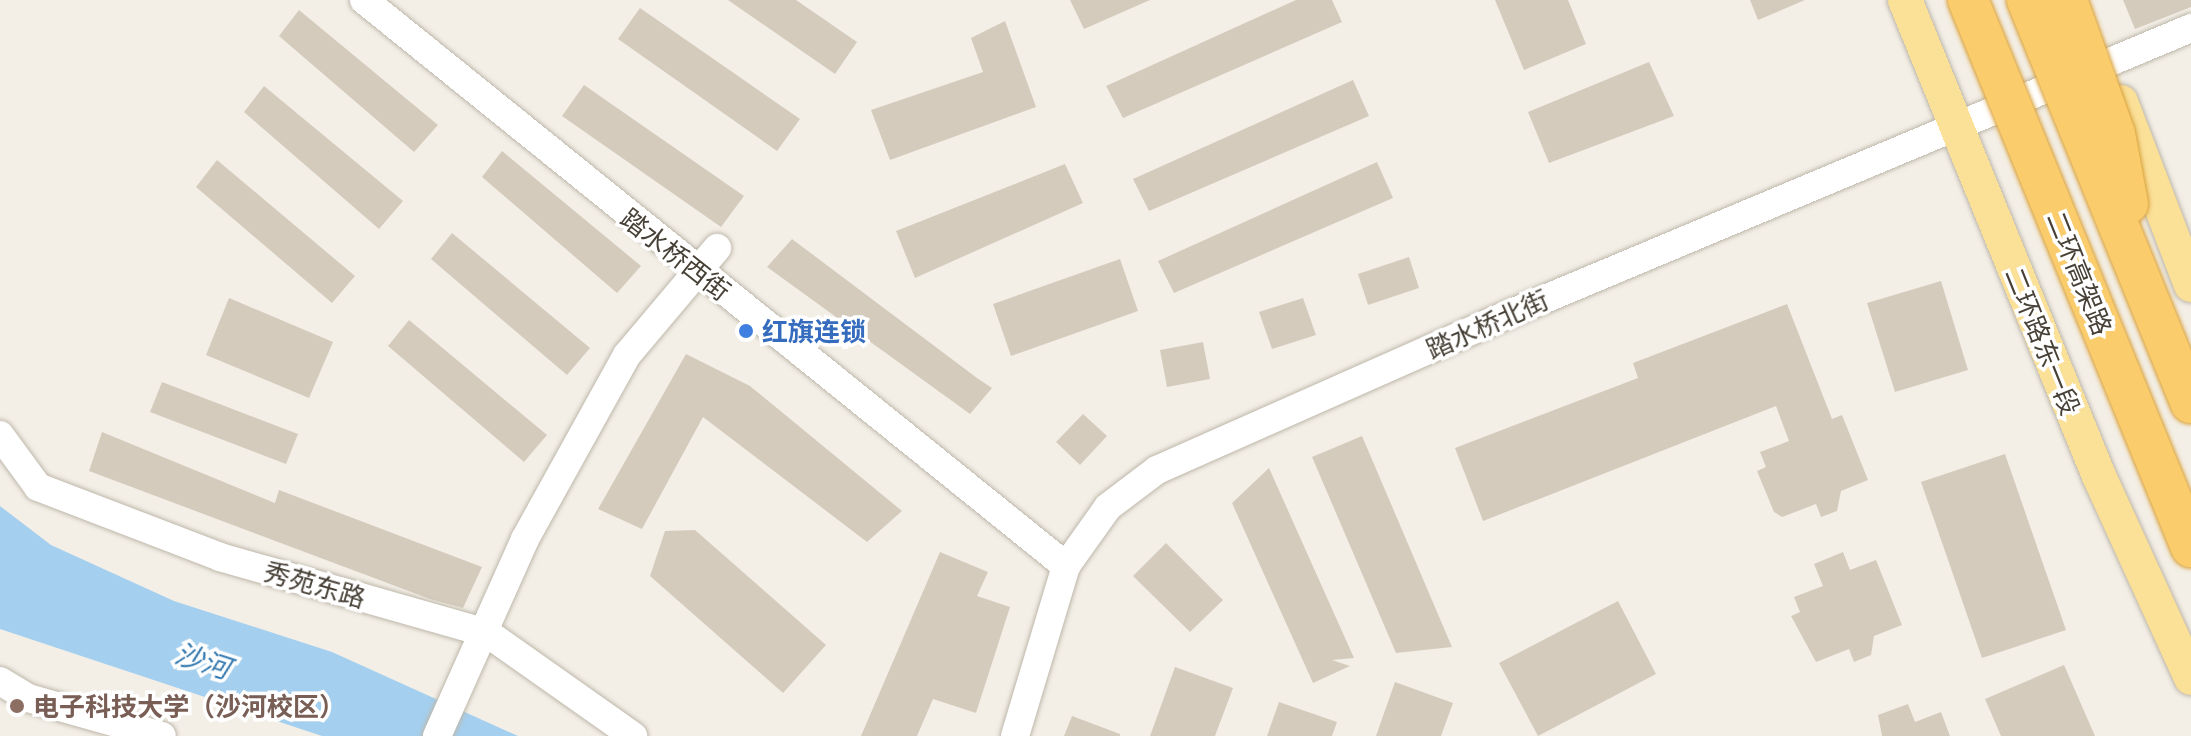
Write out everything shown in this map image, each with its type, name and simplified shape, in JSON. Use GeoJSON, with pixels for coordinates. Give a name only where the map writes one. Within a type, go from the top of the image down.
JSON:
{"type":"FeatureCollection","features":[{"type":"Feature","properties":{"kind":"highway"},"geometry":{"type":"LineString","coordinates":[[1939,0],[2079,328],[2127,426],[2165,481]]}},
{"type":"Feature","properties":{"kind":"highway","name":"二环高架路"},"geometry":{"type":"LineString","coordinates":[[1968,0],[2191,547]]}},
{"type":"Feature","properties":{"kind":"highway","name":"二环高架路"},"geometry":{"type":"LineString","coordinates":[[2027,0],[2191,403]]}},
{"type":"Feature","properties":{"kind":"highway"},"geometry":{"type":"LineString","coordinates":[[2067,0],[2115,134],[2142,282]]}},
{"type":"Feature","properties":{"kind":"main road","name":"二环路东一段"},"geometry":{"type":"LineString","coordinates":[[1905,0],[1955,125],[2191,678]]}},
{"type":"Feature","properties":{"kind":"main road"},"geometry":{"type":"LineString","coordinates":[[2078,0],[2105,61],[2191,285]]}},
{"type":"Feature","properties":{"kind":"street","name":"踏水桥西街"},"geometry":{"type":"LineString","coordinates":[[364,0],[1066,566]]}},
{"type":"Feature","properties":{"kind":"street","name":"踏水桥北街"},"geometry":{"type":"LineString","coordinates":[[1015,736],[1066,566],[1108,507],[1157,470],[1955,125],[2191,28]]}},
{"type":"Feature","properties":{"kind":"street"},"geometry":{"type":"LineString","coordinates":[[437,736],[487,633],[525,539],[627,355],[717,248]]}},
{"type":"Feature","properties":{"kind":"street","name":"秀苑东路"},"geometry":{"type":"LineString","coordinates":[[0,435],[38,487],[220,557],[487,633],[633,736]]}},
{"type":"Feature","properties":{"kind":"street"},"geometry":{"type":"LineString","coordinates":[[0,681],[28,698],[162,736]]}},
{"type":"Feature","properties":{"kind":"water","name":"沙河"},"geometry":{"type":"Polygon","coordinates":[[[0,506],[51,545],[174,601],[332,652],[518,736],[322,736],[0,629],[0,506]]]}},
{"type":"Feature","properties":{"kind":"building"},"geometry":{"type":"Polygon","coordinates":[[[728,0],[796,0],[857,42],[835,74],[728,0]]]}},
{"type":"Feature","properties":{"kind":"building"},"geometry":{"type":"Polygon","coordinates":[[[1070,0],[1150,0],[1084,29],[1070,0]]]}},
{"type":"Feature","properties":{"kind":"building"},"geometry":{"type":"Polygon","coordinates":[[[1296,0],[1332,0],[1342,22],[1123,118],[1106,86],[1296,0]]]}},
{"type":"Feature","properties":{"kind":"building"},"geometry":{"type":"Polygon","coordinates":[[[1495,0],[1568,0],[1586,44],[1524,70],[1495,0]]]}},
{"type":"Feature","properties":{"kind":"building"},"geometry":{"type":"Polygon","coordinates":[[[1750,0],[1805,0],[1758,20],[1750,0]]]}},
{"type":"Feature","properties":{"kind":"building"},"geometry":{"type":"Polygon","coordinates":[[[2123,0],[2191,0],[2191,7],[2135,29],[2123,0]]]}},
{"type":"Feature","properties":{"kind":"building"},"geometry":{"type":"Polygon","coordinates":[[[640,8],[800,119],[777,151],[618,39],[640,8]]]}},
{"type":"Feature","properties":{"kind":"building"},"geometry":{"type":"Polygon","coordinates":[[[299,10],[438,125],[414,152],[279,36],[299,10]]]}},
{"type":"Feature","properties":{"kind":"building"},"geometry":{"type":"Polygon","coordinates":[[[1005,21],[1036,107],[890,160],[871,110],[983,72],[971,38],[1005,21]]]}},
{"type":"Feature","properties":{"kind":"building"},"geometry":{"type":"Polygon","coordinates":[[[1649,62],[1674,116],[1549,163],[1528,112],[1649,62]]]}},
{"type":"Feature","properties":{"kind":"building"},"geometry":{"type":"Polygon","coordinates":[[[1353,80],[1369,116],[1149,211],[1133,179],[1353,80]]]}},
{"type":"Feature","properties":{"kind":"building"},"geometry":{"type":"Polygon","coordinates":[[[584,85],[744,196],[721,227],[562,116],[584,85]]]}},
{"type":"Feature","properties":{"kind":"building"},"geometry":{"type":"Polygon","coordinates":[[[264,86],[403,201],[379,229],[244,112],[264,86]]]}},
{"type":"Feature","properties":{"kind":"building"},"geometry":{"type":"Polygon","coordinates":[[[502,151],[641,266],[617,293],[482,177],[502,151]]]}},
{"type":"Feature","properties":{"kind":"building"},"geometry":{"type":"Polygon","coordinates":[[[217,160],[355,276],[332,303],[196,187],[217,160]]]}},
{"type":"Feature","properties":{"kind":"building"},"geometry":{"type":"Polygon","coordinates":[[[1377,162],[1393,198],[1174,293],[1158,261],[1377,162]]]}},
{"type":"Feature","properties":{"kind":"building"},"geometry":{"type":"Polygon","coordinates":[[[1065,164],[1083,203],[915,278],[896,231],[1065,164]]]}},
{"type":"Feature","properties":{"kind":"building"},"geometry":{"type":"Polygon","coordinates":[[[452,233],[590,348],[567,375],[431,259],[452,233]]]}},
{"type":"Feature","properties":{"kind":"building"},"geometry":{"type":"Polygon","coordinates":[[[792,239],[992,388],[970,414],[767,267],[792,239]]]}},
{"type":"Feature","properties":{"kind":"building"},"geometry":{"type":"Polygon","coordinates":[[[1409,257],[1419,288],[1368,305],[1358,274],[1409,257]]]}},
{"type":"Feature","properties":{"kind":"building"},"geometry":{"type":"Polygon","coordinates":[[[1120,259],[1138,311],[1011,356],[993,304],[1120,259]]]}},
{"type":"Feature","properties":{"kind":"building"},"geometry":{"type":"Polygon","coordinates":[[[1941,281],[1968,370],[1895,392],[1867,303],[1941,281]]]}},
{"type":"Feature","properties":{"kind":"building"},"geometry":{"type":"Polygon","coordinates":[[[229,298],[333,342],[309,398],[206,355],[229,298]]]}},
{"type":"Feature","properties":{"kind":"building"},"geometry":{"type":"Polygon","coordinates":[[[1303,298],[1316,335],[1272,349],[1259,312],[1303,298]]]}},
{"type":"Feature","properties":{"kind":"building"},"geometry":{"type":"Polygon","coordinates":[[[1787,304],[1832,419],[1842,415],[1868,480],[1841,491],[1837,511],[1821,517],[1816,504],[1782,517],[1774,512],[1757,471],[1766,467],[1760,452],[1789,441],[1776,406],[1483,521],[1455,448],[1638,378],[1633,363],[1787,304]]]}},
{"type":"Feature","properties":{"kind":"building"},"geometry":{"type":"Polygon","coordinates":[[[409,320],[547,435],[524,462],[388,346],[409,320]]]}},
{"type":"Feature","properties":{"kind":"building"},"geometry":{"type":"Polygon","coordinates":[[[1203,342],[1210,379],[1167,387],[1160,350],[1203,342]]]}},
{"type":"Feature","properties":{"kind":"building"},"geometry":{"type":"Polygon","coordinates":[[[686,354],[750,386],[902,511],[867,542],[703,417],[642,529],[598,509],[686,354]]]}},
{"type":"Feature","properties":{"kind":"building"},"geometry":{"type":"Polygon","coordinates":[[[162,382],[298,434],[286,464],[150,412],[162,382]]]}},
{"type":"Feature","properties":{"kind":"building"},"geometry":{"type":"Polygon","coordinates":[[[1083,414],[1107,436],[1080,465],[1056,442],[1083,414]]]}},
{"type":"Feature","properties":{"kind":"building"},"geometry":{"type":"Polygon","coordinates":[[[102,432],[275,503],[279,490],[482,567],[463,608],[430,599],[89,471],[102,432]]]}},
{"type":"Feature","properties":{"kind":"building"},"geometry":{"type":"Polygon","coordinates":[[[1362,436],[1452,647],[1396,653],[1312,457],[1362,436]]]}},
{"type":"Feature","properties":{"kind":"building"},"geometry":{"type":"Polygon","coordinates":[[[2005,454],[2066,630],[1982,658],[1921,482],[2005,454]]]}},
{"type":"Feature","properties":{"kind":"building"},"geometry":{"type":"Polygon","coordinates":[[[1269,468],[1354,658],[1332,660],[1350,666],[1313,683],[1232,503],[1269,468]]]}},
{"type":"Feature","properties":{"kind":"building"},"geometry":{"type":"Polygon","coordinates":[[[695,530],[826,645],[783,693],[650,576],[665,531],[695,530]]]}},
{"type":"Feature","properties":{"kind":"building"},"geometry":{"type":"Polygon","coordinates":[[[1166,543],[1223,600],[1190,632],[1133,576],[1166,543]]]}},
{"type":"Feature","properties":{"kind":"building"},"geometry":{"type":"Polygon","coordinates":[[[940,552],[988,572],[977,596],[1010,607],[976,713],[933,699],[917,736],[861,736],[940,552]]]}},
{"type":"Feature","properties":{"kind":"building"},"geometry":{"type":"Polygon","coordinates":[[[1843,552],[1850,570],[1876,560],[1902,625],[1874,636],[1871,655],[1854,662],[1849,649],[1816,662],[1791,616],[1800,612],[1794,597],[1823,586],[1814,564],[1843,552]]]}},
{"type":"Feature","properties":{"kind":"building"},"geometry":{"type":"Polygon","coordinates":[[[1618,601],[1656,674],[1538,736],[1499,663],[1618,601]]]}},
{"type":"Feature","properties":{"kind":"building"},"geometry":{"type":"Polygon","coordinates":[[[2064,665],[2095,736],[2001,736],[1985,699],[2064,665]]]}},
{"type":"Feature","properties":{"kind":"building"},"geometry":{"type":"Polygon","coordinates":[[[1175,667],[1233,688],[1215,736],[1150,736],[1175,667]]]}},
{"type":"Feature","properties":{"kind":"building"},"geometry":{"type":"Polygon","coordinates":[[[1395,682],[1453,703],[1441,736],[1376,736],[1395,682]]]}},
{"type":"Feature","properties":{"kind":"building"},"geometry":{"type":"Polygon","coordinates":[[[1279,702],[1337,722],[1332,736],[1267,736],[1279,702]]]}},
{"type":"Feature","properties":{"kind":"building"},"geometry":{"type":"Polygon","coordinates":[[[1908,704],[1915,722],[1941,712],[1950,736],[1882,736],[1878,715],[1908,704]]]}},
{"type":"Feature","properties":{"kind":"building"},"geometry":{"type":"Polygon","coordinates":[[[1072,716],[1120,734],[1120,736],[1064,736],[1072,716]]]}},
{"type":"Feature","properties":{"kind":"place","name":"红旗连锁"},"geometry":{"type":"Point","coordinates":[746,331]}},
{"type":"Feature","properties":{"kind":"place","name":"电子科技大学（沙河校区）"},"geometry":{"type":"Point","coordinates":[17,706]}}]}
